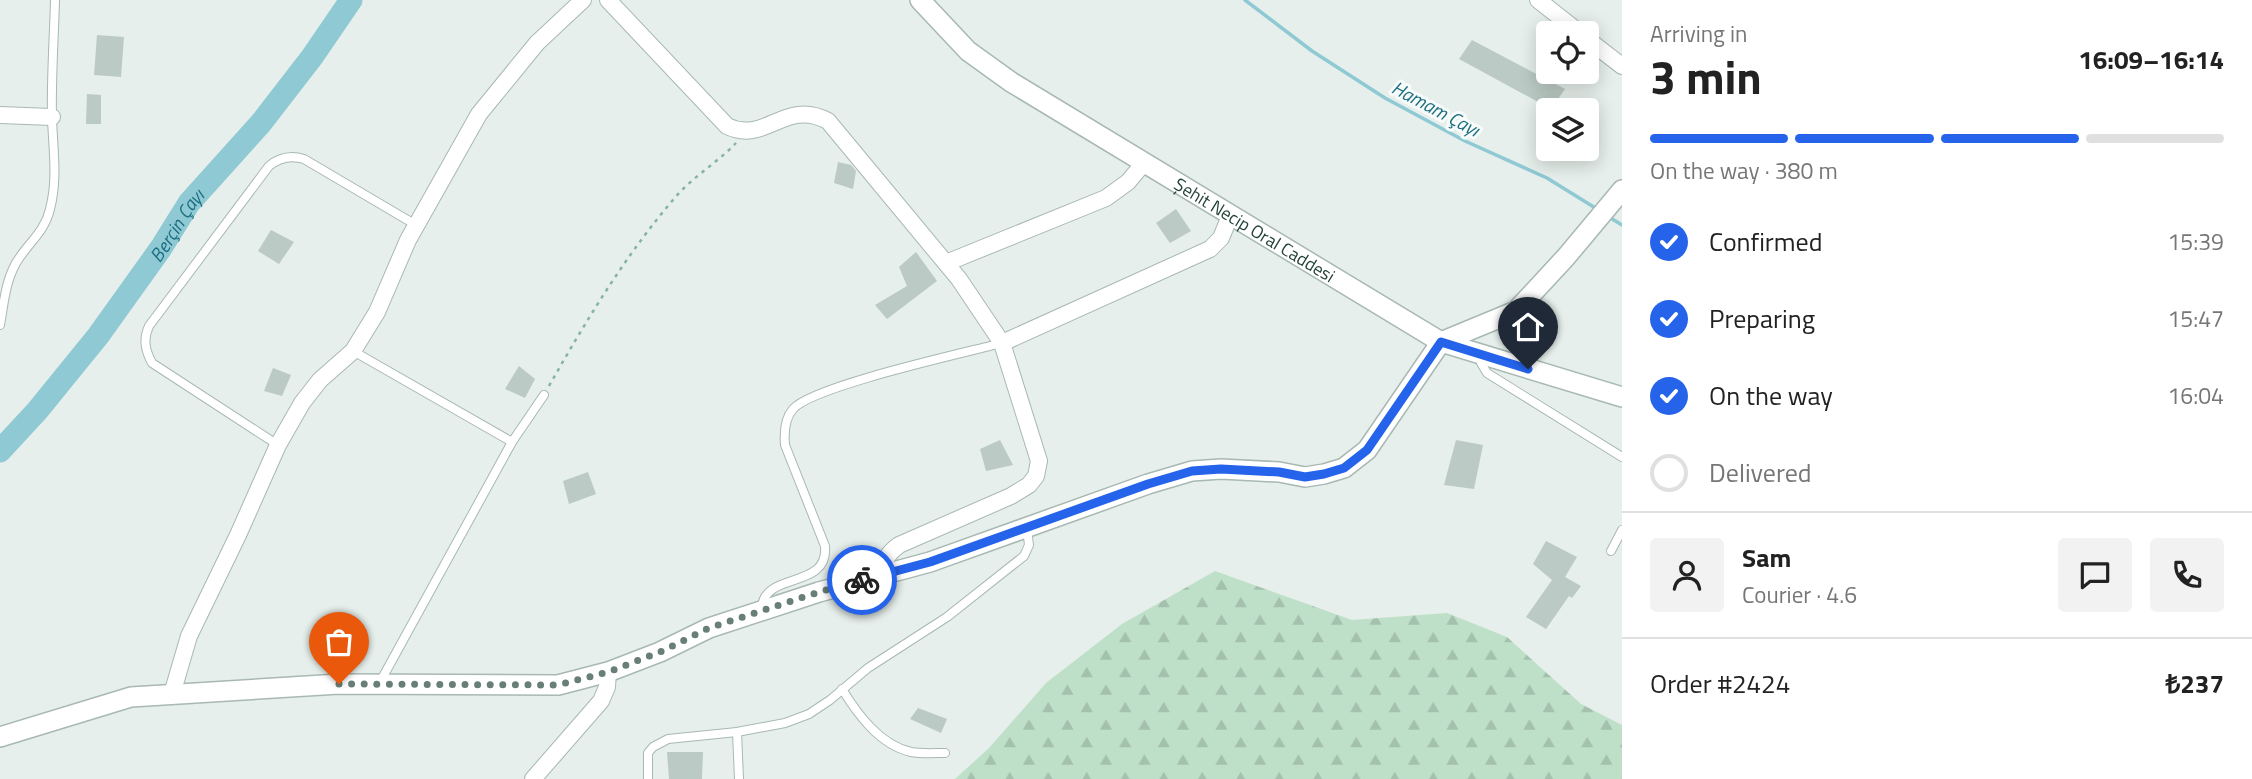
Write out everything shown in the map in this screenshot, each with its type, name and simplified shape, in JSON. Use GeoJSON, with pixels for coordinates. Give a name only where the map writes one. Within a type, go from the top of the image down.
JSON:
{"type":"FeatureCollection","features":[{"type":"Feature","properties":{"kind":"street"},"geometry":{"type":"LineString","coordinates":[[172,694],[189,636],[278,444],[320,380],[353,351],[377,312],[416,225],[479,114],[537,43],[583,0]]}},
{"type":"Feature","properties":{"kind":"street"},"geometry":{"type":"LineString","coordinates":[[608,0],[727,126],[741,131],[755,130],[788,115],[797,114],[814,115],[828,121],[946,262],[1002,342],[1039,461],[1036,476],[1030,485],[1011,496],[899,545],[887,555],[880,575]]}},
{"type":"Feature","properties":{"kind":"street","name":"Şehit Necip Oral Caddesi"},"geometry":{"type":"LineString","coordinates":[[919,0],[952,36],[985,65],[1143,164],[1441,342],[1622,397]]}},
{"type":"Feature","properties":{"kind":"street"},"geometry":{"type":"LineString","coordinates":[[1538,0],[1565,21]]}},
{"type":"Feature","properties":{"kind":"street"},"geometry":{"type":"LineString","coordinates":[[1599,48],[1622,66]]}},
{"type":"Feature","properties":{"kind":"street"},"geometry":{"type":"LineString","coordinates":[[0,115],[52,117]]}},
{"type":"Feature","properties":{"kind":"street"},"geometry":{"type":"LineString","coordinates":[[946,262],[1106,198],[1128,183],[1143,164]]}},
{"type":"Feature","properties":{"kind":"street"},"geometry":{"type":"LineString","coordinates":[[0,737],[131,697],[339,684],[558,685],[608,672],[660,652],[709,628],[762,610],[930,562],[1148,484],[1192,471],[1279,472],[1305,477],[1344,468],[1367,450],[1441,342],[1516,311],[1622,190]]}},
{"type":"Feature","properties":{"kind":"street"},"geometry":{"type":"LineString","coordinates":[[1002,342],[1210,249],[1225,231],[1230,216]]}},
{"type":"Feature","properties":{"kind":"street"},"geometry":{"type":"LineString","coordinates":[[534,779],[601,702],[607,687],[608,672]]}},
{"type":"Feature","properties":{"kind":"lane"},"geometry":{"type":"LineString","coordinates":[[0,325],[11,273],[25,250],[41,232],[50,212],[55,171],[52,117],[55,0]]}},
{"type":"Feature","properties":{"kind":"lane"},"geometry":{"type":"LineString","coordinates":[[278,444],[152,363],[145,348],[149,326],[269,166],[279,159],[304,159],[416,225]]}},
{"type":"Feature","properties":{"kind":"lane"},"geometry":{"type":"LineString","coordinates":[[762,610],[763,600],[771,592],[814,573],[825,557],[825,546],[785,445],[785,428],[794,408],[808,399],[853,383],[1002,342]]}},
{"type":"Feature","properties":{"kind":"lane"},"geometry":{"type":"LineString","coordinates":[[353,351],[512,442]]}},
{"type":"Feature","properties":{"kind":"lane"},"geometry":{"type":"LineString","coordinates":[[1481,355],[1481,363],[1487,373],[1622,457]]}},
{"type":"Feature","properties":{"kind":"lane"},"geometry":{"type":"LineString","coordinates":[[379,684],[512,442],[544,394]]}},
{"type":"Feature","properties":{"kind":"lane"},"geometry":{"type":"LineString","coordinates":[[648,779],[648,753],[662,741],[682,736],[737,732],[798,720],[820,708],[868,668],[947,617],[1024,556],[1029,545],[1027,529]]}},
{"type":"Feature","properties":{"kind":"lane"},"geometry":{"type":"LineString","coordinates":[[1611,551],[1622,530]]}},
{"type":"Feature","properties":{"kind":"lane"},"geometry":{"type":"LineString","coordinates":[[842,690],[861,717],[894,745],[916,753],[945,753]]}},
{"type":"Feature","properties":{"kind":"lane"},"geometry":{"type":"LineString","coordinates":[[737,732],[739,779]]}},
{"type":"Feature","properties":{"kind":"path"},"geometry":{"type":"LineString","coordinates":[[544,394],[583,326],[653,226],[695,177],[734,146],[741,131]]}},
{"type":"Feature","properties":{"kind":"green space"},"geometry":{"type":"Polygon","coordinates":[[[1215,571],[1352,620],[1447,613],[1507,637],[1581,704],[1622,725],[1622,779],[955,779],[989,748],[1046,683],[1122,624],[1215,571]]]}},
{"type":"Feature","properties":{"kind":"building"},"geometry":{"type":"Polygon","coordinates":[[[97,35],[124,37],[121,77],[94,75],[97,35]]]}},
{"type":"Feature","properties":{"kind":"building"},"geometry":{"type":"Polygon","coordinates":[[[1472,40],[1536,74],[1536,84],[1556,84],[1565,89],[1559,98],[1536,98],[1536,101],[1459,59],[1472,40]]]}},
{"type":"Feature","properties":{"kind":"building"},"geometry":{"type":"Polygon","coordinates":[[[87,94],[101,95],[101,124],[86,124],[87,94]]]}},
{"type":"Feature","properties":{"kind":"building"},"geometry":{"type":"Polygon","coordinates":[[[838,162],[851,165],[856,171],[853,189],[834,183],[838,162]]]}},
{"type":"Feature","properties":{"kind":"building"},"geometry":{"type":"Polygon","coordinates":[[[1176,209],[1191,231],[1170,243],[1156,223],[1176,209]]]}},
{"type":"Feature","properties":{"kind":"building"},"geometry":{"type":"Polygon","coordinates":[[[271,230],[294,242],[279,264],[258,251],[271,230]]]}},
{"type":"Feature","properties":{"kind":"building"},"geometry":{"type":"Polygon","coordinates":[[[916,252],[937,281],[887,319],[875,305],[907,286],[899,267],[916,252]]]}},
{"type":"Feature","properties":{"kind":"building"},"geometry":{"type":"Polygon","coordinates":[[[519,366],[535,379],[525,398],[505,389],[519,366]]]}},
{"type":"Feature","properties":{"kind":"building"},"geometry":{"type":"Polygon","coordinates":[[[273,368],[291,375],[282,396],[264,391],[273,368]]]}},
{"type":"Feature","properties":{"kind":"building"},"geometry":{"type":"Polygon","coordinates":[[[1000,440],[1013,465],[986,471],[980,449],[1000,440]]]}},
{"type":"Feature","properties":{"kind":"building"},"geometry":{"type":"Polygon","coordinates":[[[1456,440],[1483,445],[1474,489],[1444,485],[1456,440]]]}},
{"type":"Feature","properties":{"kind":"building"},"geometry":{"type":"Polygon","coordinates":[[[588,472],[596,494],[569,504],[563,481],[588,472]]]}},
{"type":"Feature","properties":{"kind":"building"},"geometry":{"type":"Polygon","coordinates":[[[1546,541],[1577,557],[1565,577],[1581,586],[1572,598],[1569,596],[1546,629],[1526,617],[1552,580],[1533,564],[1546,541]]]}},
{"type":"Feature","properties":{"kind":"building"},"geometry":{"type":"Polygon","coordinates":[[[918,708],[947,719],[941,733],[910,719],[918,708]]]}},
{"type":"Feature","properties":{"kind":"building"},"geometry":{"type":"Polygon","coordinates":[[[667,752],[703,752],[702,779],[669,779],[667,752]]]}},
{"type":"Feature","properties":{"kind":"waterway","name":"Berçin Çayı"},"geometry":{"type":"LineString","coordinates":[[0,451],[37,411],[98,336],[161,248],[189,203],[261,123],[312,57],[351,0]]}},
{"type":"Feature","properties":{"kind":"waterway","name":"Hamam Çayı"},"geometry":{"type":"LineString","coordinates":[[1245,0],[1312,51],[1385,98],[1465,141],[1547,178],[1597,209]]}},
{"type":"Feature","properties":{"kind":"waterway","name":"Hamam Çayı"},"geometry":{"type":"LineString","coordinates":[[1609,217],[1622,225]]}},
{"type":"Feature","properties":{"kind":"way so far"},"geometry":{"type":"LineString","coordinates":[[339,684],[558,685],[608,672],[660,652],[709,628],[862,580]]}},
{"type":"Feature","properties":{"kind":"route"},"geometry":{"type":"LineString","coordinates":[[862,580],[930,562],[1148,484],[1192,471],[1221,469],[1279,472],[1305,477],[1344,468],[1367,450],[1441,342],[1528,369]]}}]}
